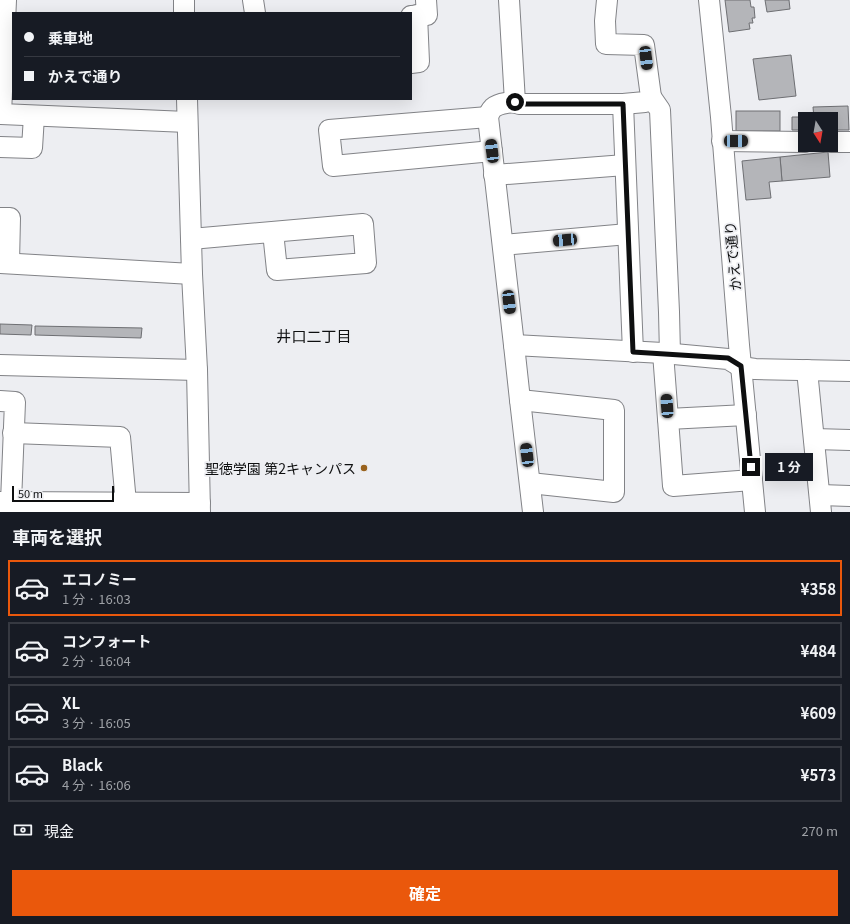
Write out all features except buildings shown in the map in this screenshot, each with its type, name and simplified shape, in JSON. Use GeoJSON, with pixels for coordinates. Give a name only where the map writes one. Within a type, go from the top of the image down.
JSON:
{"type":"FeatureCollection","features":[{"type":"Feature","properties":{"kind":"street"},"geometry":{"type":"LineString","coordinates":[[6,0],[8,54],[1,114],[187,122]]}},
{"type":"Feature","properties":{"kind":"street"},"geometry":{"type":"LineString","coordinates":[[253,0],[255,12]]}},
{"type":"Feature","properties":{"kind":"street"},"geometry":{"type":"LineString","coordinates":[[509,0],[515,102]]}},
{"type":"Feature","properties":{"kind":"street"},"geometry":{"type":"LineString","coordinates":[[607,0],[605,21],[606,44],[644,45],[651,97],[660,110],[669,312],[667,354],[668,419],[673,486],[752,480]]}},
{"type":"Feature","properties":{"kind":"street","name":"かえで通り"},"geometry":{"type":"LineString","coordinates":[[708,0],[720,110],[741,366],[755,512]]}},
{"type":"Feature","properties":{"kind":"street"},"geometry":{"type":"LineString","coordinates":[[412,63],[419,62],[418,10]]}},
{"type":"Feature","properties":{"kind":"street"},"geometry":{"type":"LineString","coordinates":[[534,512],[488,117],[493,108],[503,103],[623,104],[645,102],[651,97]]}},
{"type":"Feature","properties":{"kind":"street"},"geometry":{"type":"LineString","coordinates":[[0,401],[15,402],[14,433],[5,502],[126,502],[200,507],[197,370],[192,274],[187,100]]}},
{"type":"Feature","properties":{"kind":"street"},"geometry":{"type":"LineString","coordinates":[[623,104],[633,352]]}},
{"type":"Feature","properties":{"kind":"street"},"geometry":{"type":"LineString","coordinates":[[0,147],[32,148],[34,116]]}},
{"type":"Feature","properties":{"kind":"street"},"geometry":{"type":"LineString","coordinates":[[488,117],[329,130],[333,166],[492,151]]}},
{"type":"Feature","properties":{"kind":"street"},"geometry":{"type":"LineString","coordinates":[[722,141],[798,142]]}},
{"type":"Feature","properties":{"kind":"street"},"geometry":{"type":"LineString","coordinates":[[838,142],[850,142]]}},
{"type":"Feature","properties":{"kind":"street"},"geometry":{"type":"LineString","coordinates":[[494,175],[625,165]]}},
{"type":"Feature","properties":{"kind":"street"},"geometry":{"type":"LineString","coordinates":[[0,218],[10,218],[5,263],[192,274]]}},
{"type":"Feature","properties":{"kind":"street"},"geometry":{"type":"LineString","coordinates":[[191,239],[363,224],[366,263],[277,270],[273,232]]}},
{"type":"Feature","properties":{"kind":"street"},"geometry":{"type":"LineString","coordinates":[[503,245],[628,234]]}},
{"type":"Feature","properties":{"kind":"street"},"geometry":{"type":"LineString","coordinates":[[514,345],[728,358],[741,366],[755,369],[850,372]]}},
{"type":"Feature","properties":{"kind":"street"},"geometry":{"type":"LineString","coordinates":[[0,365],[197,370]]}},
{"type":"Feature","properties":{"kind":"street"},"geometry":{"type":"LineString","coordinates":[[807,370],[820,504],[850,496]]}},
{"type":"Feature","properties":{"kind":"street"},"geometry":{"type":"LineString","coordinates":[[520,400],[614,410],[614,492],[530,483]]}},
{"type":"Feature","properties":{"kind":"street"},"geometry":{"type":"LineString","coordinates":[[668,419],[746,415]]}},
{"type":"Feature","properties":{"kind":"street"},"geometry":{"type":"LineString","coordinates":[[14,433],[120,437],[126,502]]}},
{"type":"Feature","properties":{"kind":"street"},"geometry":{"type":"LineString","coordinates":[[814,439],[850,440]]}},
{"type":"Feature","properties":{"kind":"place","name":"聖徳学園 第2キャンパス"},"geometry":{"type":"Point","coordinates":[364,468]}},
{"type":"Feature","properties":{"kind":"district","name":"井口二丁目"},"geometry":{"type":"Point","coordinates":[314,335]}},
{"type":"Feature","properties":{"kind":"route"},"geometry":{"type":"LineString","coordinates":[[515,102],[520,104],[623,104],[633,352],[728,358],[741,366],[751,467]]}}]}
